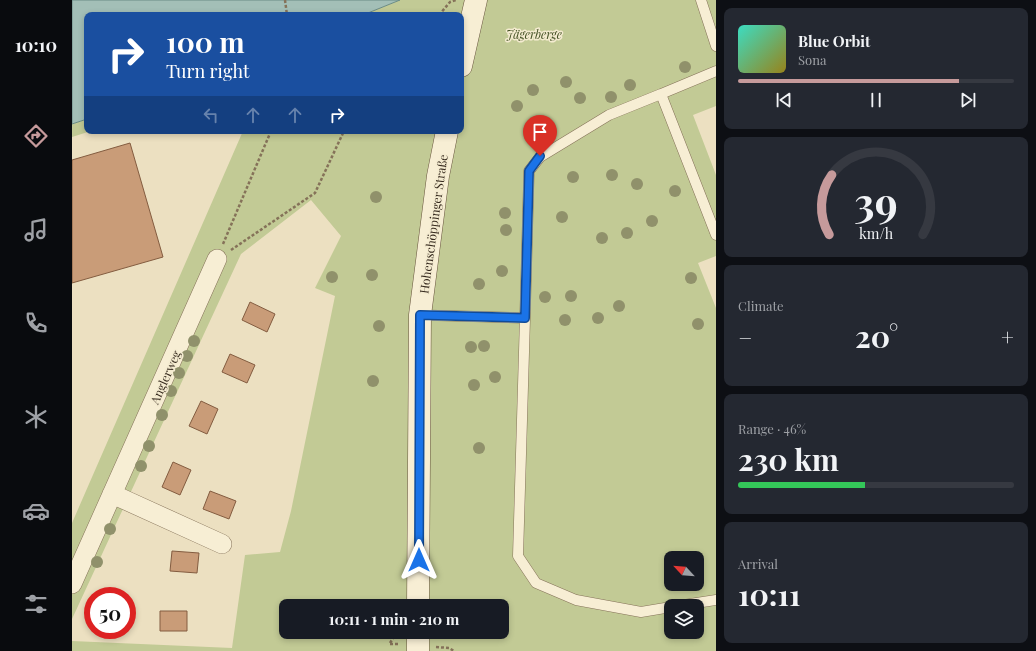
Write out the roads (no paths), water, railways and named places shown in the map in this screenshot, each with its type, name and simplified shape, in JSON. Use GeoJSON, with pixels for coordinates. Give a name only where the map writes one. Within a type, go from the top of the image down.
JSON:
{"type":"FeatureCollection","features":[{"type":"Feature","properties":{"kind":"main road"},"geometry":{"type":"LineString","coordinates":[[464,53],[474,9]]}},
{"type":"Feature","properties":{"kind":"main road","name":"Hohenschöppinger Straße"},"geometry":{"type":"LineString","coordinates":[[418,599],[420,315],[438,176],[446,134]]}},
{"type":"Feature","properties":{"kind":"main road"},"geometry":{"type":"LineString","coordinates":[[418,639],[418,651]]}},
{"type":"Feature","properties":{"kind":"street","name":"Anglerweg"},"geometry":{"type":"LineString","coordinates":[[72,584],[217,259]]}},
{"type":"Feature","properties":{"kind":"street"},"geometry":{"type":"LineString","coordinates":[[112,494],[222,544]]}},
{"type":"Feature","properties":{"kind":"lane"},"geometry":{"type":"LineString","coordinates":[[701,0],[716,46]]}},
{"type":"Feature","properties":{"kind":"lane"},"geometry":{"type":"LineString","coordinates":[[664,608],[641,612],[576,600],[536,583],[518,556],[529,171],[540,156],[609,115],[716,71]]}},
{"type":"Feature","properties":{"kind":"lane"},"geometry":{"type":"LineString","coordinates":[[662,94],[716,235]]}},
{"type":"Feature","properties":{"kind":"lane"},"geometry":{"type":"LineString","coordinates":[[420,315],[525,318]]}},
{"type":"Feature","properties":{"kind":"lane"},"geometry":{"type":"LineString","coordinates":[[704,602],[716,600]]}},
{"type":"Feature","properties":{"kind":"water"},"geometry":{"type":"Polygon","coordinates":[[[72,0],[400,0],[370,12],[84,12],[84,120],[72,124],[72,0]]]}},
{"type":"Feature","properties":{"kind":"park label","name":"Jägerberge"},"geometry":{"type":"Point","coordinates":[534,34]}}]}
